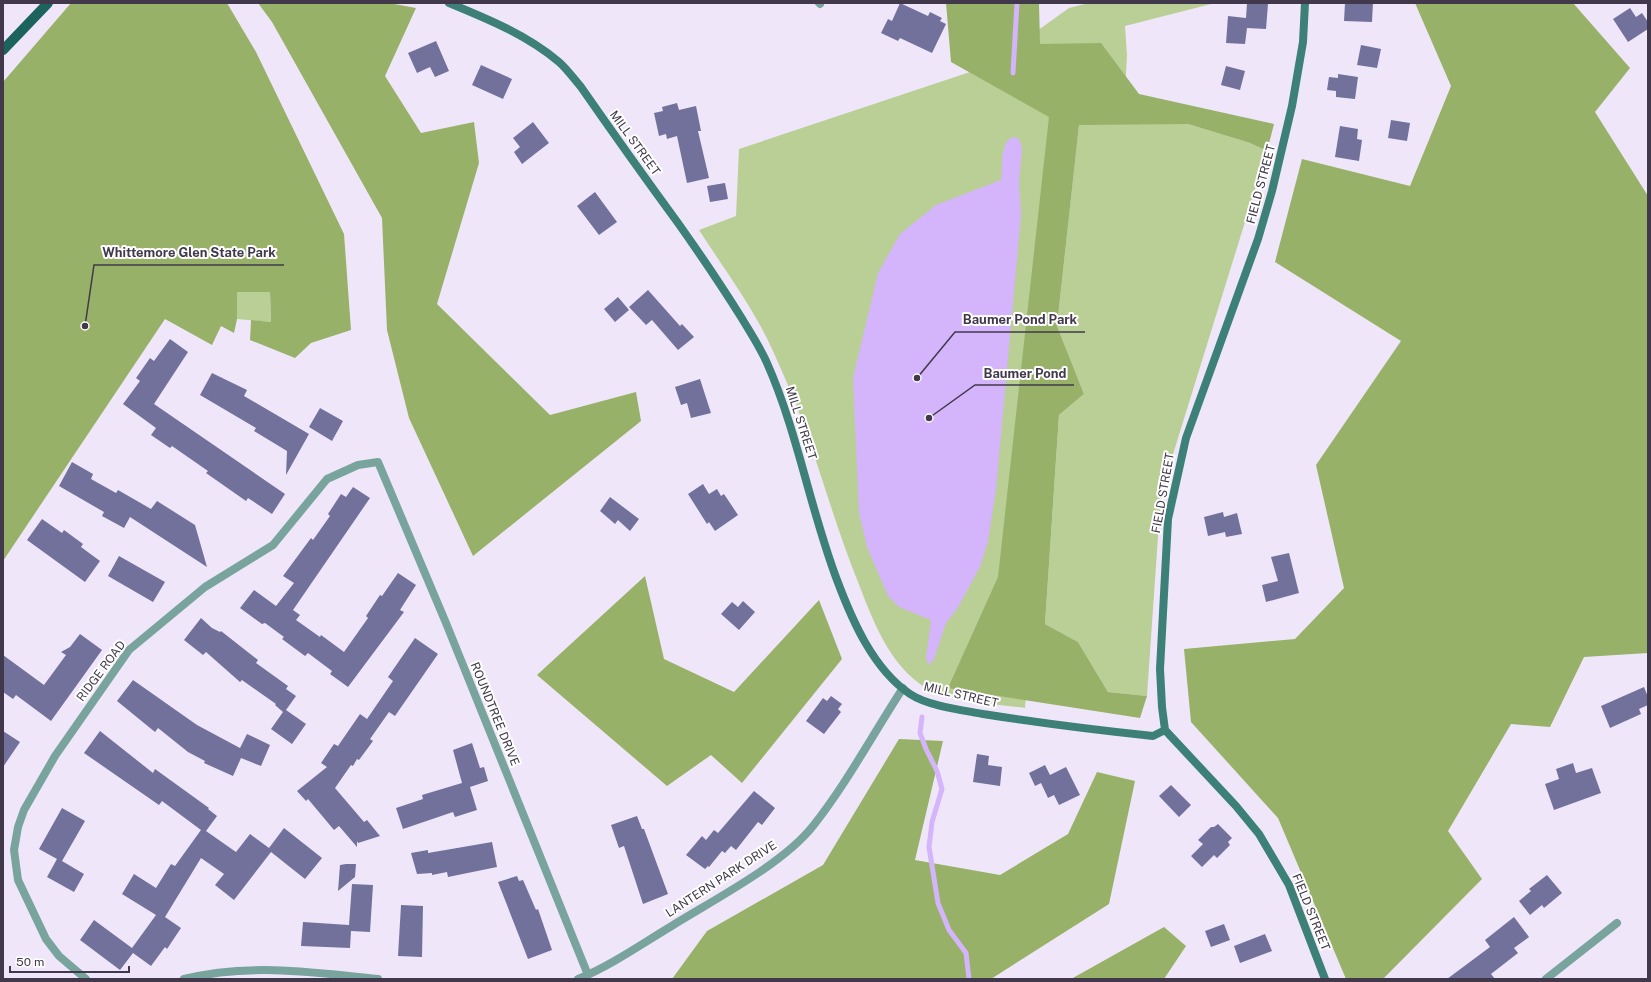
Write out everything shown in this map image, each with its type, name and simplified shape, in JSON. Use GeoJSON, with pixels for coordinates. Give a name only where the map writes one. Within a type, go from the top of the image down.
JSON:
{"type":"FeatureCollection","features":[{"type":"Feature","properties":{"kind":"main road"},"geometry":{"type":"LineString","coordinates":[[3,50],[48,3]]}},
{"type":"Feature","properties":{"kind":"street","name":"MILL STREET"},"geometry":{"type":"LineString","coordinates":[[449,3],[493,21],[532,41],[560,63],[581,87],[713,271],[757,344],[779,393],[790,423],[819,528],[842,595],[872,653],[903,688],[919,699],[1018,720],[1153,736],[1165,730]]}},
{"type":"Feature","properties":{"kind":"street","name":"FIELD STREET"},"geometry":{"type":"LineString","coordinates":[[1305,3],[1302,45],[1292,106],[1272,191],[1258,239],[1186,438],[1168,519],[1160,669],[1165,730],[1236,806],[1259,834],[1289,886],[1324,979]]}},
{"type":"Feature","properties":{"kind":"street","name":"RIDGE ROAD"},"geometry":{"type":"LineString","coordinates":[[86,979],[58,956],[46,939],[18,880],[14,850],[18,826],[24,810],[54,756],[129,650],[205,587],[273,546],[327,479],[358,464],[378,462]]}},
{"type":"Feature","properties":{"kind":"street","name":"ROUNDTREE DRIVE"},"geometry":{"type":"LineString","coordinates":[[378,462],[446,622],[588,975]]}},
{"type":"Feature","properties":{"kind":"street","name":"LANTERN PARK DRIVE"},"geometry":{"type":"LineString","coordinates":[[578,979],[588,975],[758,872],[793,846],[812,827],[831,801],[903,688]]}},
{"type":"Feature","properties":{"kind":"street"},"geometry":{"type":"LineString","coordinates":[[1546,979],[1617,923]]}},
{"type":"Feature","properties":{"kind":"street"},"geometry":{"type":"LineString","coordinates":[[184,979],[208,973],[236,970],[283,969],[378,979]]}},
{"type":"Feature","properties":{"kind":"green space"},"geometry":{"type":"Polygon","coordinates":[[[71,3],[227,3],[256,52],[344,234],[351,330],[311,343],[295,358],[250,340],[251,320],[271,322],[270,292],[237,292],[237,319],[234,333],[221,326],[212,345],[165,319],[3,561],[3,82],[71,3]]]}},
{"type":"Feature","properties":{"kind":"green space"},"geometry":{"type":"Polygon","coordinates":[[[258,3],[389,3],[416,8],[385,76],[421,133],[474,122],[479,163],[437,304],[550,415],[636,392],[641,421],[473,556],[409,418],[387,330],[382,218],[272,22],[258,3]]]}},
{"type":"Feature","properties":{"kind":"green space"},"geometry":{"type":"Polygon","coordinates":[[[946,3],[1039,3],[1040,44],[1101,43],[1139,94],[1274,124],[1267,151],[1250,143],[1188,124],[1079,125],[1057,326],[1084,394],[1059,415],[1045,624],[1078,642],[1108,692],[1147,696],[1140,718],[948,688],[998,577],[1049,117],[951,62],[946,3]]]}},
{"type":"Feature","properties":{"kind":"green space"},"geometry":{"type":"Polygon","coordinates":[[[1089,3],[1215,3],[1125,26],[1127,55],[1124,112],[1073,117],[1048,408],[1025,708],[970,701],[930,690],[920,684],[898,663],[882,638],[850,562],[803,423],[780,367],[756,318],[738,288],[699,230],[736,216],[739,149],[988,66],[1069,8],[1089,3]]]}},
{"type":"Feature","properties":{"kind":"green space"},"geometry":{"type":"Polygon","coordinates":[[[1415,3],[1573,3],[1630,68],[1595,112],[1648,196],[1648,653],[1584,657],[1550,727],[1511,724],[1448,831],[1482,879],[1383,979],[1346,979],[1278,818],[1191,722],[1184,649],[1295,639],[1344,588],[1316,465],[1401,341],[1275,262],[1302,159],[1410,186],[1451,86],[1415,3]]]}},
{"type":"Feature","properties":{"kind":"green space"},"geometry":{"type":"Polygon","coordinates":[[[1079,124],[1188,124],[1250,143],[1267,151],[1161,493],[1147,696],[1108,692],[1078,642],[1045,624],[1059,415],[1084,394],[1057,326],[1079,124]]]}},
{"type":"Feature","properties":{"kind":"green space"},"geometry":{"type":"Polygon","coordinates":[[[237,292],[270,292],[271,322],[237,319],[237,292]]]}},
{"type":"Feature","properties":{"kind":"green space"},"geometry":{"type":"Polygon","coordinates":[[[645,576],[664,659],[734,692],[819,600],[842,659],[742,783],[711,755],[667,786],[537,675],[645,576]]]}},
{"type":"Feature","properties":{"kind":"green space"},"geometry":{"type":"Polygon","coordinates":[[[899,739],[943,741],[915,860],[1000,875],[1068,834],[1097,772],[1135,781],[1109,904],[991,979],[672,979],[707,931],[823,865],[899,739]]]}},
{"type":"Feature","properties":{"kind":"green space"},"geometry":{"type":"Polygon","coordinates":[[[1164,927],[1186,946],[1164,979],[1071,979],[1164,927]]]}},
{"type":"Feature","properties":{"kind":"shaded area"},"geometry":{"type":"Polygon","coordinates":[[[1014,137],[1019,139],[1022,148],[1019,183],[1021,215],[996,489],[988,541],[980,567],[957,609],[946,623],[934,659],[929,665],[926,658],[931,620],[899,607],[888,596],[867,547],[859,513],[853,378],[878,273],[900,234],[936,205],[1001,180],[1004,149],[1009,139],[1014,137]]]}},
{"type":"Feature","properties":{"kind":"building"},"geometry":{"type":"Polygon","coordinates":[[[900,3],[928,16],[930,12],[942,18],[940,21],[946,24],[932,53],[900,38],[898,41],[881,33],[888,19],[892,21],[900,3]]]}},
{"type":"Feature","properties":{"kind":"building"},"geometry":{"type":"Polygon","coordinates":[[[1247,3],[1268,4],[1266,29],[1247,28],[1245,44],[1226,43],[1228,16],[1246,18],[1247,3]]]}},
{"type":"Feature","properties":{"kind":"building"},"geometry":{"type":"Polygon","coordinates":[[[1345,3],[1373,3],[1372,22],[1344,21],[1345,3]]]}},
{"type":"Feature","properties":{"kind":"building"},"geometry":{"type":"Polygon","coordinates":[[[1630,8],[1636,17],[1642,13],[1648,22],[1648,29],[1628,42],[1613,19],[1630,8]]]}},
{"type":"Feature","properties":{"kind":"building"},"geometry":{"type":"Polygon","coordinates":[[[436,41],[449,71],[435,77],[430,67],[417,73],[408,53],[436,41]]]}},
{"type":"Feature","properties":{"kind":"building"},"geometry":{"type":"Polygon","coordinates":[[[1361,45],[1381,49],[1377,68],[1357,65],[1361,45]]]}},
{"type":"Feature","properties":{"kind":"building"},"geometry":{"type":"Polygon","coordinates":[[[481,65],[512,79],[503,99],[472,85],[481,65]]]}},
{"type":"Feature","properties":{"kind":"building"},"geometry":{"type":"Polygon","coordinates":[[[1226,66],[1245,71],[1240,90],[1221,85],[1226,66]]]}},
{"type":"Feature","properties":{"kind":"building"},"geometry":{"type":"Polygon","coordinates":[[[1338,74],[1358,77],[1355,99],[1336,97],[1336,91],[1327,90],[1329,77],[1338,78],[1338,74]]]}},
{"type":"Feature","properties":{"kind":"building"},"geometry":{"type":"Polygon","coordinates":[[[677,103],[679,110],[696,106],[701,131],[698,131],[709,178],[687,183],[677,136],[667,139],[666,134],[659,136],[654,113],[663,111],[662,107],[677,103]]]}},
{"type":"Feature","properties":{"kind":"building"},"geometry":{"type":"Polygon","coordinates":[[[1391,120],[1410,123],[1407,141],[1388,138],[1391,120]]]}},
{"type":"Feature","properties":{"kind":"building"},"geometry":{"type":"Polygon","coordinates":[[[533,122],[549,143],[522,164],[514,152],[520,147],[513,138],[533,122]]]}},
{"type":"Feature","properties":{"kind":"building"},"geometry":{"type":"Polygon","coordinates":[[[1340,126],[1358,129],[1357,139],[1362,140],[1359,161],[1335,157],[1340,126]]]}},
{"type":"Feature","properties":{"kind":"building"},"geometry":{"type":"Polygon","coordinates":[[[725,183],[728,199],[710,202],[707,186],[725,183]]]}},
{"type":"Feature","properties":{"kind":"building"},"geometry":{"type":"Polygon","coordinates":[[[595,192],[617,222],[599,235],[577,206],[595,192]]]}},
{"type":"Feature","properties":{"kind":"building"},"geometry":{"type":"Polygon","coordinates":[[[648,290],[680,326],[682,324],[694,337],[678,350],[652,320],[646,325],[629,307],[648,290]]]}},
{"type":"Feature","properties":{"kind":"building"},"geometry":{"type":"Polygon","coordinates":[[[618,297],[629,310],[615,322],[604,309],[618,297]]]}},
{"type":"Feature","properties":{"kind":"building"},"geometry":{"type":"Polygon","coordinates":[[[170,339],[188,352],[154,404],[285,494],[272,514],[248,498],[246,501],[206,473],[208,471],[172,446],[170,448],[151,435],[156,428],[123,404],[140,381],[136,378],[150,358],[154,361],[170,339]]]}},
{"type":"Feature","properties":{"kind":"building"},"geometry":{"type":"Polygon","coordinates":[[[212,373],[247,390],[244,396],[309,434],[286,475],[287,451],[254,431],[256,428],[200,395],[212,373]]]}},
{"type":"Feature","properties":{"kind":"building"},"geometry":{"type":"Polygon","coordinates":[[[700,379],[711,413],[691,418],[687,403],[681,405],[675,387],[700,379]]]}},
{"type":"Feature","properties":{"kind":"building"},"geometry":{"type":"Polygon","coordinates":[[[320,408],[343,421],[332,441],[309,427],[320,408]]]}},
{"type":"Feature","properties":{"kind":"building"},"geometry":{"type":"Polygon","coordinates":[[[72,462],[93,474],[91,479],[116,493],[118,490],[151,509],[157,501],[195,525],[207,567],[130,517],[124,528],[102,516],[104,512],[59,486],[72,462]]]}},
{"type":"Feature","properties":{"kind":"building"},"geometry":{"type":"Polygon","coordinates":[[[703,484],[709,494],[717,489],[721,496],[724,494],[738,515],[715,531],[709,522],[707,524],[688,494],[703,484]]]}},
{"type":"Feature","properties":{"kind":"building"},"geometry":{"type":"Polygon","coordinates":[[[353,487],[370,498],[293,610],[300,615],[296,620],[320,637],[321,635],[344,652],[368,618],[366,616],[380,595],[382,596],[398,573],[416,585],[400,610],[404,612],[348,687],[330,674],[332,671],[308,653],[305,656],[282,639],[284,637],[265,623],[262,624],[240,608],[254,590],[276,606],[294,583],[283,576],[311,538],[313,540],[330,516],[328,514],[341,494],[346,497],[353,487]]]}},
{"type":"Feature","properties":{"kind":"building"},"geometry":{"type":"Polygon","coordinates":[[[610,497],[639,519],[630,531],[618,520],[615,524],[600,511],[610,497]]]}},
{"type":"Feature","properties":{"kind":"building"},"geometry":{"type":"Polygon","coordinates":[[[1223,512],[1224,517],[1237,513],[1242,534],[1226,537],[1225,532],[1208,536],[1204,517],[1223,512]]]}},
{"type":"Feature","properties":{"kind":"building"},"geometry":{"type":"Polygon","coordinates":[[[42,519],[62,533],[64,530],[83,544],[81,547],[100,561],[85,582],[27,540],[42,519]]]}},
{"type":"Feature","properties":{"kind":"building"},"geometry":{"type":"Polygon","coordinates":[[[1289,553],[1299,593],[1266,602],[1262,585],[1278,581],[1271,557],[1289,553]]]}},
{"type":"Feature","properties":{"kind":"building"},"geometry":{"type":"Polygon","coordinates":[[[119,556],[165,582],[153,602],[108,576],[119,556]]]}},
{"type":"Feature","properties":{"kind":"building"},"geometry":{"type":"Polygon","coordinates":[[[743,601],[755,612],[739,630],[721,614],[732,602],[738,607],[743,601]]]}},
{"type":"Feature","properties":{"kind":"building"},"geometry":{"type":"Polygon","coordinates":[[[201,618],[212,628],[220,632],[221,631],[258,660],[256,663],[288,686],[286,689],[296,696],[286,710],[306,724],[292,744],[271,729],[283,712],[275,705],[276,704],[242,680],[240,682],[206,652],[203,655],[184,640],[201,618]]]}},
{"type":"Feature","properties":{"kind":"building"},"geometry":{"type":"Polygon","coordinates":[[[80,634],[102,650],[51,721],[16,695],[13,699],[3,692],[3,655],[44,685],[66,655],[61,652],[70,647],[80,634]]]}},
{"type":"Feature","properties":{"kind":"building"},"geometry":{"type":"Polygon","coordinates":[[[415,638],[438,654],[395,716],[389,712],[370,739],[373,741],[359,760],[357,759],[353,766],[351,765],[335,788],[364,822],[367,820],[380,836],[358,843],[357,841],[357,847],[339,826],[334,830],[308,799],[306,801],[297,791],[327,767],[321,763],[334,744],[338,746],[360,714],[367,719],[393,681],[388,677],[415,638]]]}},
{"type":"Feature","properties":{"kind":"building"},"geometry":{"type":"Polygon","coordinates":[[[133,680],[197,725],[240,748],[247,734],[270,745],[261,766],[241,758],[233,776],[204,763],[205,761],[188,752],[158,728],[155,732],[117,701],[133,680]]]}},
{"type":"Feature","properties":{"kind":"building"},"geometry":{"type":"Polygon","coordinates":[[[1644,687],[1648,697],[1648,705],[1639,709],[1641,714],[1610,728],[1601,706],[1644,687]]]}},
{"type":"Feature","properties":{"kind":"building"},"geometry":{"type":"Polygon","coordinates":[[[831,696],[842,704],[838,709],[841,712],[824,734],[806,721],[823,698],[827,701],[831,696]]]}},
{"type":"Feature","properties":{"kind":"building"},"geometry":{"type":"Polygon","coordinates":[[[3,731],[20,742],[3,767],[3,731]]]}},
{"type":"Feature","properties":{"kind":"building"},"geometry":{"type":"Polygon","coordinates":[[[100,731],[153,773],[155,769],[209,808],[208,809],[217,816],[206,831],[236,852],[250,834],[269,848],[284,828],[322,858],[305,879],[271,852],[234,900],[215,885],[224,874],[201,858],[165,917],[181,928],[167,949],[165,947],[151,966],[133,953],[120,970],[80,940],[94,920],[132,948],[156,915],[122,894],[134,874],[156,888],[171,864],[175,866],[201,830],[162,801],[159,805],[84,753],[100,731]]]}},
{"type":"Feature","properties":{"kind":"building"},"geometry":{"type":"Polygon","coordinates":[[[472,743],[480,768],[484,767],[488,781],[470,787],[477,810],[455,817],[453,812],[403,829],[396,808],[423,799],[422,795],[462,783],[453,750],[472,743]]]}},
{"type":"Feature","properties":{"kind":"building"},"geometry":{"type":"Polygon","coordinates":[[[977,754],[989,756],[988,765],[1002,767],[1000,786],[973,782],[977,754]]]}},
{"type":"Feature","properties":{"kind":"building"},"geometry":{"type":"Polygon","coordinates":[[[1573,763],[1576,773],[1592,768],[1601,793],[1554,810],[1545,784],[1559,779],[1556,769],[1573,763]]]}},
{"type":"Feature","properties":{"kind":"building"},"geometry":{"type":"Polygon","coordinates":[[[1045,765],[1050,775],[1066,767],[1080,795],[1059,805],[1054,795],[1048,798],[1041,783],[1035,786],[1029,773],[1045,765]]]}},
{"type":"Feature","properties":{"kind":"building"},"geometry":{"type":"Polygon","coordinates":[[[1171,785],[1191,805],[1179,817],[1159,796],[1171,785]]]}},
{"type":"Feature","properties":{"kind":"building"},"geometry":{"type":"Polygon","coordinates":[[[754,791],[775,808],[762,825],[758,822],[736,850],[731,846],[725,853],[722,851],[709,867],[708,866],[705,869],[686,855],[702,836],[706,840],[714,830],[718,833],[754,791]]]}},
{"type":"Feature","properties":{"kind":"building"},"geometry":{"type":"Polygon","coordinates":[[[62,808],[85,821],[62,861],[84,874],[74,892],[47,877],[57,859],[39,849],[62,808]]]}},
{"type":"Feature","properties":{"kind":"building"},"geometry":{"type":"Polygon","coordinates":[[[637,816],[642,829],[644,829],[668,894],[643,904],[624,846],[619,848],[611,825],[637,816]]]}},
{"type":"Feature","properties":{"kind":"building"},"geometry":{"type":"Polygon","coordinates":[[[1218,824],[1232,838],[1228,842],[1230,845],[1217,858],[1214,855],[1202,867],[1191,856],[1203,844],[1198,840],[1211,827],[1218,824]]]}},
{"type":"Feature","properties":{"kind":"building"},"geometry":{"type":"Polygon","coordinates":[[[492,842],[497,867],[448,877],[447,872],[432,875],[432,873],[417,874],[411,853],[428,850],[428,853],[492,842]]]}},
{"type":"Feature","properties":{"kind":"building"},"geometry":{"type":"Polygon","coordinates":[[[356,864],[355,877],[338,891],[340,865],[356,864]]]}},
{"type":"Feature","properties":{"kind":"building"},"geometry":{"type":"Polygon","coordinates":[[[1547,875],[1562,893],[1544,908],[1542,905],[1530,915],[1519,901],[1531,891],[1529,889],[1547,875]]]}},
{"type":"Feature","properties":{"kind":"building"},"geometry":{"type":"Polygon","coordinates":[[[517,876],[519,881],[523,880],[536,910],[538,909],[552,950],[528,959],[498,882],[517,876]]]}},
{"type":"Feature","properties":{"kind":"building"},"geometry":{"type":"Polygon","coordinates":[[[352,884],[373,885],[370,932],[351,931],[350,948],[301,946],[303,922],[349,925],[352,884]]]}},
{"type":"Feature","properties":{"kind":"building"},"geometry":{"type":"Polygon","coordinates":[[[401,905],[423,906],[422,957],[398,956],[401,905]]]}},
{"type":"Feature","properties":{"kind":"building"},"geometry":{"type":"Polygon","coordinates":[[[1514,917],[1529,937],[1514,948],[1518,953],[1491,974],[1495,979],[1447,979],[1490,947],[1485,940],[1514,917]]]}},
{"type":"Feature","properties":{"kind":"building"},"geometry":{"type":"Polygon","coordinates":[[[1224,924],[1230,940],[1211,947],[1205,931],[1224,924]]]}},
{"type":"Feature","properties":{"kind":"building"},"geometry":{"type":"Polygon","coordinates":[[[1265,934],[1272,951],[1240,963],[1234,946],[1265,934]]]}},
{"type":"Feature","properties":{"kind":"waterway"},"geometry":{"type":"LineString","coordinates":[[1013,73],[1017,3]]}},
{"type":"Feature","properties":{"kind":"waterway"},"geometry":{"type":"LineString","coordinates":[[922,717],[920,733],[937,771],[942,789],[932,822],[929,847],[938,903],[949,930],[966,953],[969,979]]}},
{"type":"Feature","properties":{"kind":"place","name":"Whittemore Glen State Park"},"geometry":{"type":"Point","coordinates":[85,326]}},
{"type":"Feature","properties":{"kind":"place","name":"Baumer Pond Park"},"geometry":{"type":"Point","coordinates":[917,378]}},
{"type":"Feature","properties":{"kind":"place","name":"Baumer Pond"},"geometry":{"type":"Point","coordinates":[929,418]}}]}
